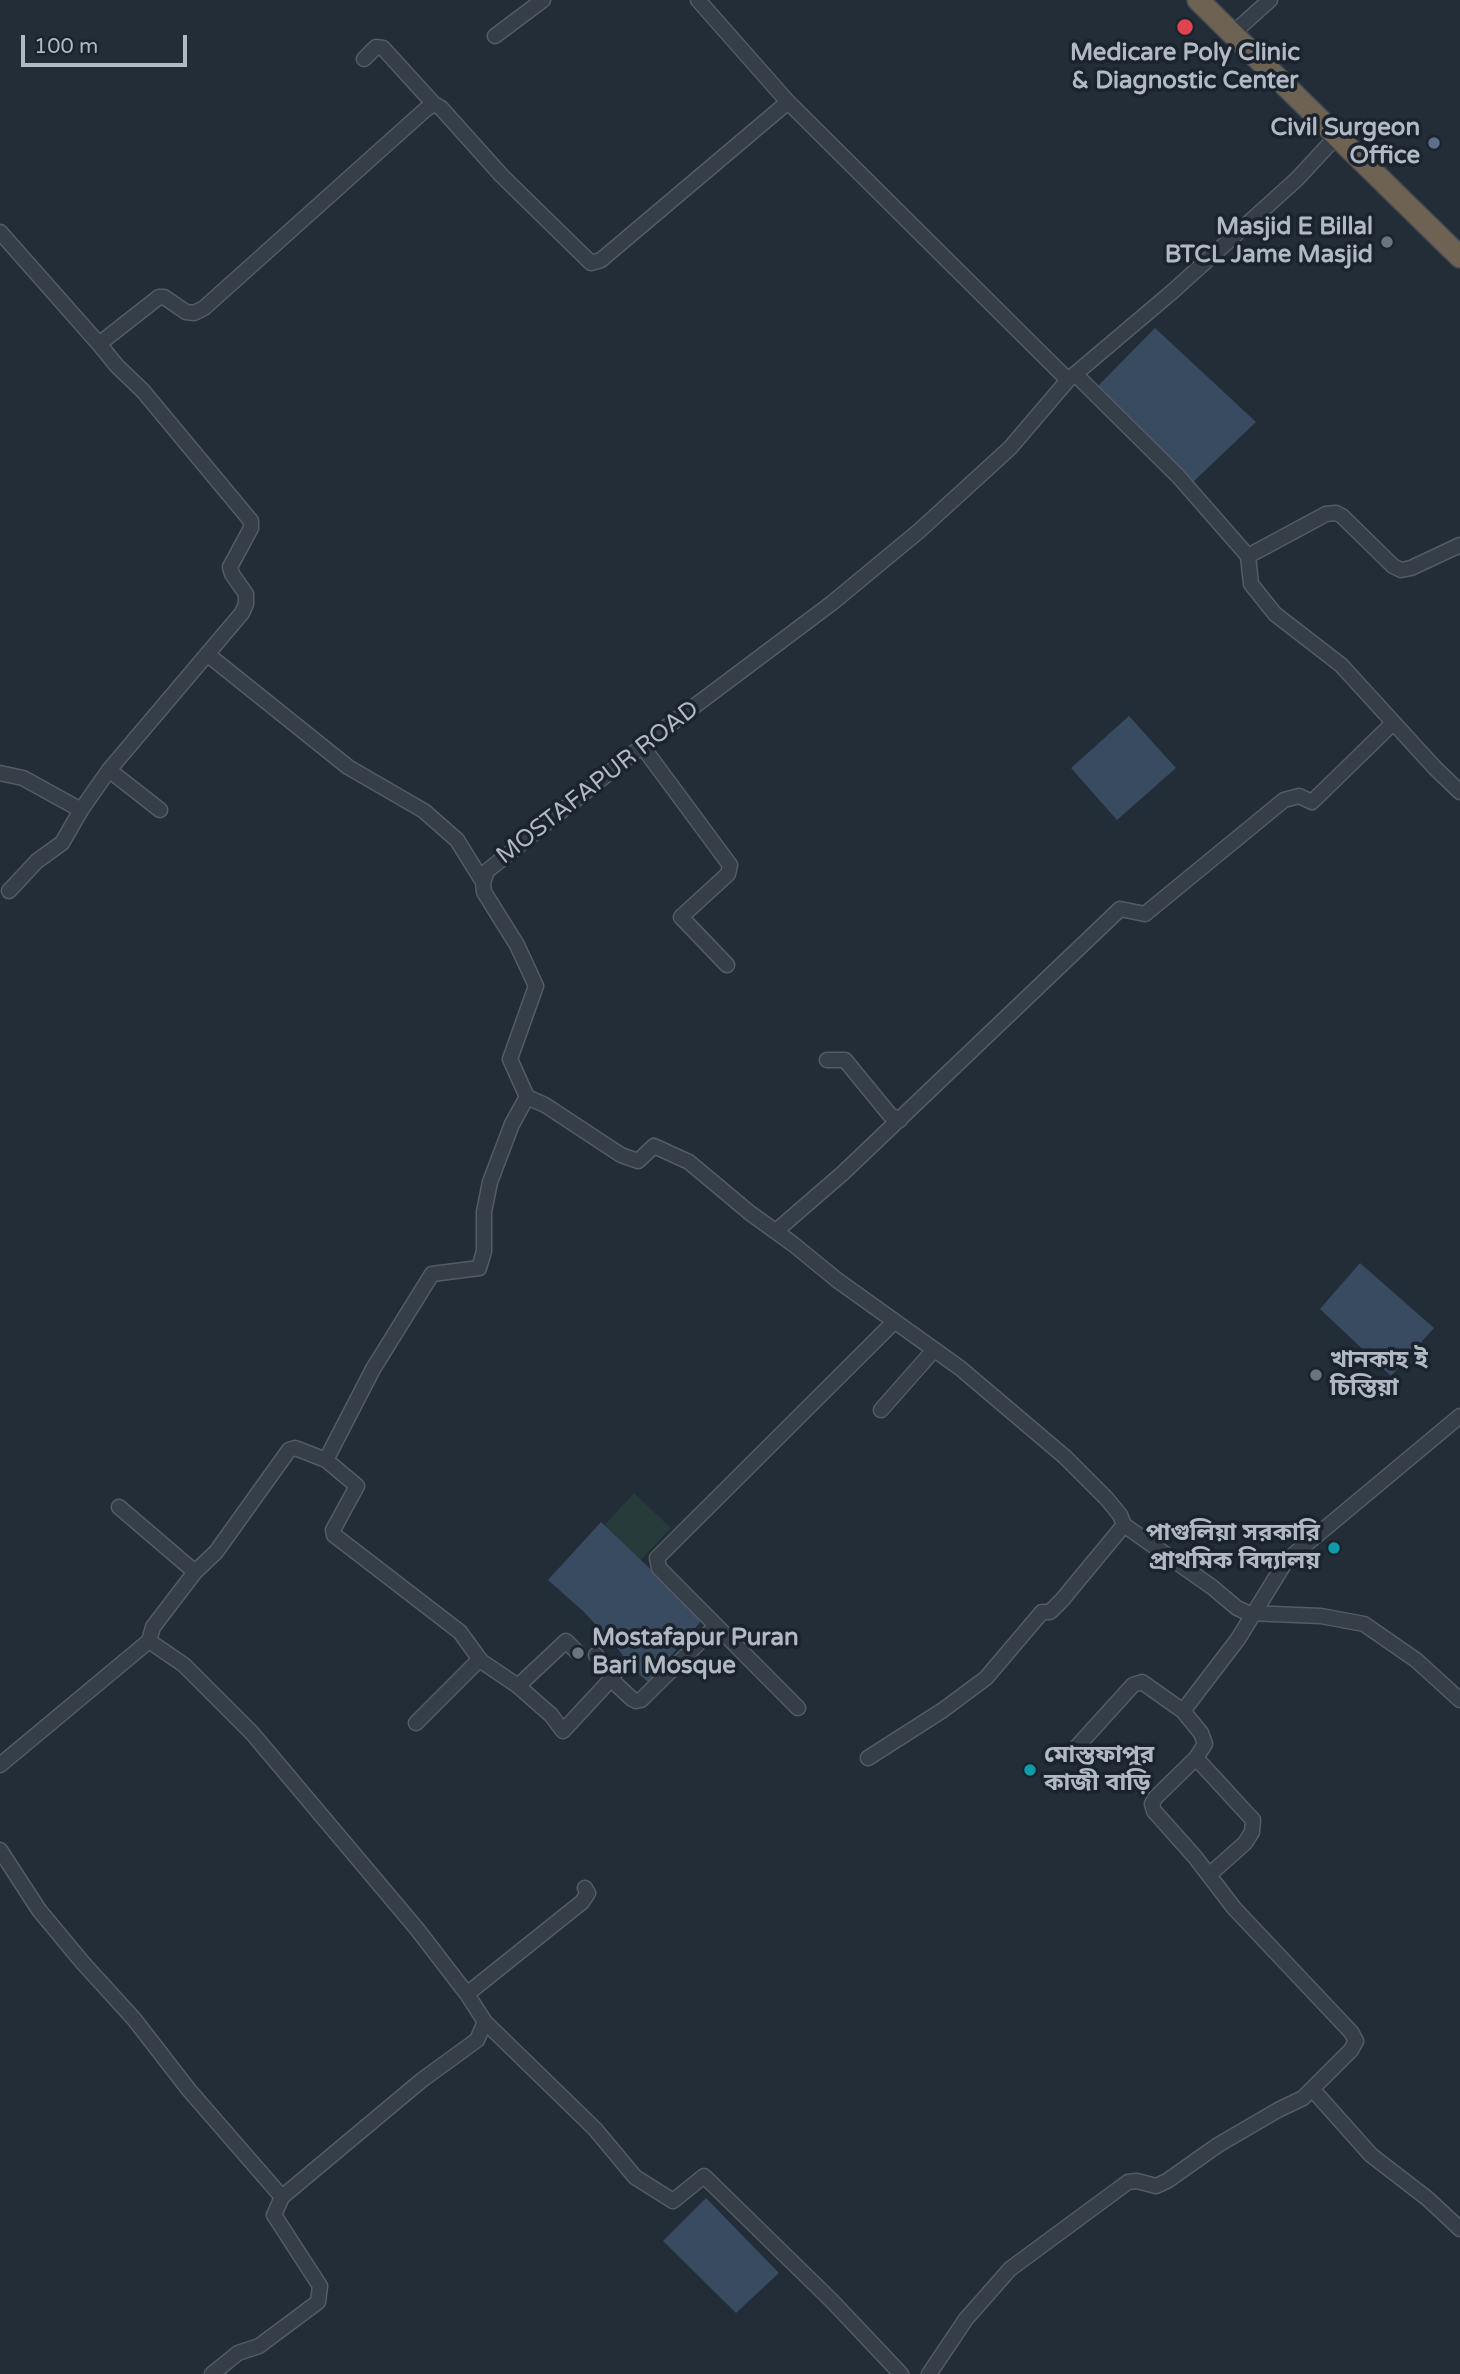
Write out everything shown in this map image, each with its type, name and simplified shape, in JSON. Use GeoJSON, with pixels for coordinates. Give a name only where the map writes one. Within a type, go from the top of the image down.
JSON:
{"type":"FeatureCollection","features":[{"type":"Feature","properties":{"kind":"highway"},"geometry":{"type":"LineString","coordinates":[[1198,0],[1460,257]]}},
{"type":"Feature","properties":{"kind":"street"},"geometry":{"type":"LineString","coordinates":[[495,36],[543,0]]}},
{"type":"Feature","properties":{"kind":"street"},"geometry":{"type":"LineString","coordinates":[[698,0],[788,102],[1071,377],[1178,476],[1248,556],[1251,584],[1275,614],[1341,665],[1460,792]]}},
{"type":"Feature","properties":{"kind":"street"},"geometry":{"type":"LineString","coordinates":[[1232,34],[1270,0]]}},
{"type":"Feature","properties":{"kind":"street"},"geometry":{"type":"LineString","coordinates":[[364,59],[376,47],[383,48],[434,104],[442,108],[502,176],[591,263],[601,260],[788,102]]}},
{"type":"Feature","properties":{"kind":"street"},"geometry":{"type":"LineString","coordinates":[[99,344],[159,297],[164,297],[186,312],[194,313],[204,308],[434,104]]}},
{"type":"Feature","properties":{"kind":"street","name":"MOSTAFAPUR ROAD"},"geometry":{"type":"LineString","coordinates":[[527,1097],[510,1059],[536,986],[517,945],[484,892],[483,882],[487,871],[642,746],[832,603],[919,531],[1010,448],[1071,377],[1172,292],[1297,179],[1336,137]]}},
{"type":"Feature","properties":{"kind":"street"},"geometry":{"type":"LineString","coordinates":[[0,232],[117,366],[143,391],[251,521],[230,568],[246,594],[242,613],[109,770],[62,843],[37,860],[9,891]]}},
{"type":"Feature","properties":{"kind":"street"},"geometry":{"type":"LineString","coordinates":[[1248,556],[1326,514],[1336,513],[1393,566],[1401,570],[1460,545]]}},
{"type":"Feature","properties":{"kind":"street"},"geometry":{"type":"LineString","coordinates":[[207,654],[348,767],[424,811],[457,841],[483,882]]}},
{"type":"Feature","properties":{"kind":"street"},"geometry":{"type":"LineString","coordinates":[[776,1231],[900,1120],[1120,909],[1145,914],[1284,800],[1299,796],[1312,802],[1393,723]]}},
{"type":"Feature","properties":{"kind":"street"},"geometry":{"type":"LineString","coordinates":[[642,746],[730,865],[728,874],[681,917],[727,965]]}},
{"type":"Feature","properties":{"kind":"street"},"geometry":{"type":"LineString","coordinates":[[109,770],[160,810]]}},
{"type":"Feature","properties":{"kind":"street"},"geometry":{"type":"LineString","coordinates":[[0,773],[16,775],[81,810]]}},
{"type":"Feature","properties":{"kind":"street"},"geometry":{"type":"LineString","coordinates":[[827,1060],[845,1060],[890,1115],[900,1120]]}},
{"type":"Feature","properties":{"kind":"street"},"geometry":{"type":"LineString","coordinates":[[326,1460],[373,1369],[432,1274],[479,1268],[484,1251],[484,1212],[490,1182],[512,1124],[527,1097],[545,1105],[621,1155],[638,1161],[654,1146],[689,1162],[750,1213],[894,1322],[906,1327],[960,1368],[1046,1440],[1107,1499],[1120,1514],[1124,1525],[1212,1587],[1237,1608],[1253,1613],[1321,1616],[1364,1624],[1416,1660],[1460,1700]]}},
{"type":"Feature","properties":{"kind":"street"},"geometry":{"type":"LineString","coordinates":[[798,1708],[659,1568],[657,1558],[894,1322]]}},
{"type":"Feature","properties":{"kind":"street"},"geometry":{"type":"LineString","coordinates":[[881,1410],[933,1350]]}},
{"type":"Feature","properties":{"kind":"street"},"geometry":{"type":"LineString","coordinates":[[1183,1711],[1238,1639],[1286,1561],[1460,1416]]}},
{"type":"Feature","properties":{"kind":"street"},"geometry":{"type":"LineString","coordinates":[[0,1766],[149,1641],[153,1627],[195,1572],[216,1552],[289,1450],[295,1448],[326,1460],[357,1486],[333,1530],[334,1535],[460,1632],[480,1659],[518,1686],[551,1715],[563,1731],[614,1676],[596,1655]]}},
{"type":"Feature","properties":{"kind":"street"},"geometry":{"type":"LineString","coordinates":[[119,1507],[195,1572]]}},
{"type":"Feature","properties":{"kind":"street"},"geometry":{"type":"LineString","coordinates":[[868,1758],[943,1710],[986,1678],[1042,1612],[1051,1612],[1062,1600],[1124,1525]]}},
{"type":"Feature","properties":{"kind":"street"},"geometry":{"type":"LineString","coordinates":[[617,1685],[632,1699],[641,1700],[716,1626]]}},
{"type":"Feature","properties":{"kind":"street"},"geometry":{"type":"LineString","coordinates":[[518,1686],[566,1640],[577,1652]]}},
{"type":"Feature","properties":{"kind":"street"},"geometry":{"type":"LineString","coordinates":[[149,1641],[184,1665],[252,1733],[409,1919],[467,1994],[485,2022],[595,2129],[635,2177],[673,2201],[704,2176],[832,2301],[901,2374]]}},
{"type":"Feature","properties":{"kind":"street"},"geometry":{"type":"LineString","coordinates":[[416,1723],[480,1659]]}},
{"type":"Feature","properties":{"kind":"street"},"geometry":{"type":"LineString","coordinates":[[929,2374],[966,2319],[1010,2269],[1128,2182],[1137,2181],[1156,2186],[1167,2181],[1218,2145],[1303,2098],[1351,2050],[1356,2041],[1352,2032],[1234,1908],[1154,1811],[1152,1804],[1196,1758],[1205,1744],[1183,1711],[1142,1682],[1133,1685],[1074,1750]]}},
{"type":"Feature","properties":{"kind":"street"},"geometry":{"type":"LineString","coordinates":[[1196,1758],[1253,1820],[1252,1832],[1244,1843],[1209,1875]]}},
{"type":"Feature","properties":{"kind":"street"},"geometry":{"type":"LineString","coordinates":[[0,1850],[39,1910],[282,2197]]}},
{"type":"Feature","properties":{"kind":"street"},"geometry":{"type":"LineString","coordinates":[[467,1994],[582,1902],[588,1893],[585,1888]]}},
{"type":"Feature","properties":{"kind":"street"},"geometry":{"type":"LineString","coordinates":[[212,2374],[238,2353],[260,2346],[318,2302],[320,2286],[274,2215],[282,2197],[402,2096],[477,2040],[485,2022]]}},
{"type":"Feature","properties":{"kind":"street"},"geometry":{"type":"LineString","coordinates":[[1313,2090],[1371,2155],[1428,2199],[1460,2229]]}},
{"type":"Feature","properties":{"kind":"green space"},"geometry":{"type":"Polygon","coordinates":[[[634,1493],[671,1528],[633,1568],[599,1531],[634,1493]]]}},
{"type":"Feature","properties":{"kind":"water"},"geometry":{"type":"Polygon","coordinates":[[[1155,328],[1256,422],[1192,483],[1095,389],[1155,328]]]}},
{"type":"Feature","properties":{"kind":"water"},"geometry":{"type":"Polygon","coordinates":[[[1129,716],[1176,768],[1117,820],[1071,768],[1129,716]]]}},
{"type":"Feature","properties":{"kind":"water"},"geometry":{"type":"Polygon","coordinates":[[[1360,1263],[1434,1328],[1391,1376],[1320,1309],[1360,1263]]]}},
{"type":"Feature","properties":{"kind":"water"},"geometry":{"type":"Polygon","coordinates":[[[601,1522],[703,1619],[648,1682],[631,1667],[616,1646],[583,1611],[548,1580],[601,1522]]]}},
{"type":"Feature","properties":{"kind":"water"},"geometry":{"type":"Polygon","coordinates":[[[706,2198],[779,2273],[736,2313],[663,2241],[706,2198]]]}},
{"type":"Feature","properties":{"kind":"place","name":"Medicare Poly Clinic & Diagnostic Center"},"geometry":{"type":"Point","coordinates":[1185,27]}},
{"type":"Feature","properties":{"kind":"place","name":"Civil Surgeon Office"},"geometry":{"type":"Point","coordinates":[1434,143]}},
{"type":"Feature","properties":{"kind":"place","name":"Masjid E Billal BTCL Jame Masjid"},"geometry":{"type":"Point","coordinates":[1387,242]}},
{"type":"Feature","properties":{"kind":"place","name":"খানকাহ ই চিস্তিয়া"},"geometry":{"type":"Point","coordinates":[1316,1375]}},
{"type":"Feature","properties":{"kind":"place","name":"পাগুলিয়া সরকারি প্রাথমিক বিদ্যালয়"},"geometry":{"type":"Point","coordinates":[1334,1548]}},
{"type":"Feature","properties":{"kind":"place","name":"Mostafapur Puran Bari Mosque"},"geometry":{"type":"Point","coordinates":[578,1653]}},
{"type":"Feature","properties":{"kind":"place","name":"মোস্তফাপুর কাজী বাড়ি"},"geometry":{"type":"Point","coordinates":[1030,1770]}}]}
